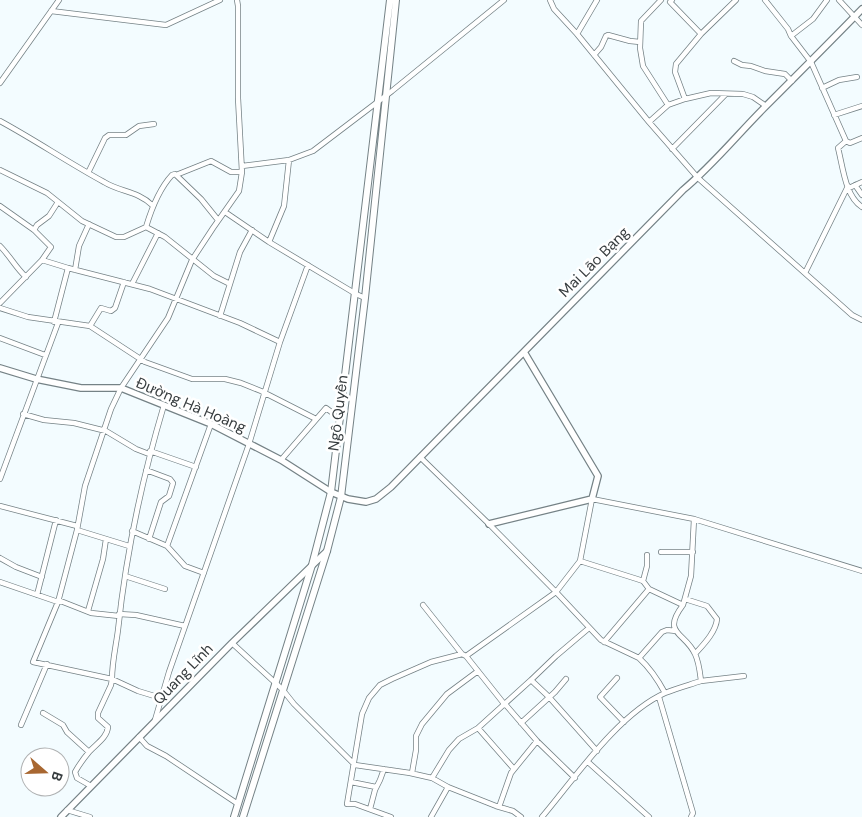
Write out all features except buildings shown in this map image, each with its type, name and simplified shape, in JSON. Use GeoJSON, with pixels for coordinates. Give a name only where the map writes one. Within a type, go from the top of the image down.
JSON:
{"type":"FeatureCollection","features":[{"type":"Feature","properties":{"kind":"main road","name":"Ngô Quyền"},"geometry":{"type":"LineString","coordinates":[[234,817],[312,565],[331,492],[390,0]]}},
{"type":"Feature","properties":{"kind":"main road","name":"Ngô Quyền"},"geometry":{"type":"LineString","coordinates":[[243,817],[327,551],[341,496],[365,298],[396,0]]}},
{"type":"Feature","properties":{"kind":"street"},"geometry":{"type":"LineString","coordinates":[[0,83],[58,0]]}},
{"type":"Feature","properties":{"kind":"street"},"geometry":{"type":"LineString","coordinates":[[51,11],[166,25],[220,0]]}},
{"type":"Feature","properties":{"kind":"street"},"geometry":{"type":"LineString","coordinates":[[161,698],[138,691],[112,679],[34,662],[58,601],[77,528],[85,486],[121,388],[168,318],[192,260],[239,191],[242,166],[238,98],[237,0]]}},
{"type":"Feature","properties":{"kind":"street"},"geometry":{"type":"LineString","coordinates":[[242,166],[289,160],[314,151],[504,0]]}},
{"type":"Feature","properties":{"kind":"street"},"geometry":{"type":"LineString","coordinates":[[550,0],[554,9],[698,178],[852,316],[862,320]]}},
{"type":"Feature","properties":{"kind":"street"},"geometry":{"type":"LineString","coordinates":[[577,34],[597,0]]}},
{"type":"Feature","properties":{"kind":"street"},"geometry":{"type":"LineString","coordinates":[[661,0],[641,21],[640,42],[643,66],[668,105]]}},
{"type":"Feature","properties":{"kind":"street"},"geometry":{"type":"LineString","coordinates":[[685,99],[675,72],[676,64],[701,34],[736,0]]}},
{"type":"Feature","properties":{"kind":"street"},"geometry":{"type":"LineString","coordinates":[[765,0],[811,62],[846,141]]}},
{"type":"Feature","properties":{"kind":"street"},"geometry":{"type":"LineString","coordinates":[[791,36],[813,19],[827,0]]}},
{"type":"Feature","properties":{"kind":"street"},"geometry":{"type":"LineString","coordinates":[[839,0],[862,25]]}},
{"type":"Feature","properties":{"kind":"street"},"geometry":{"type":"LineString","coordinates":[[670,1],[701,34]]}},
{"type":"Feature","properties":{"kind":"street","name":"Mai Lão Bạng"},"geometry":{"type":"LineString","coordinates":[[331,492],[366,502],[376,499],[391,487],[683,190],[698,178],[862,9]]}},
{"type":"Feature","properties":{"kind":"street"},"geometry":{"type":"LineString","coordinates":[[594,55],[608,35],[640,42]]}},
{"type":"Feature","properties":{"kind":"street"},"geometry":{"type":"LineString","coordinates":[[734,61],[765,71],[785,74],[792,81]]}},
{"type":"Feature","properties":{"kind":"street"},"geometry":{"type":"LineString","coordinates":[[822,88],[840,80],[857,77]]}},
{"type":"Feature","properties":{"kind":"street"},"geometry":{"type":"LineString","coordinates":[[649,122],[668,105],[711,93],[750,96],[766,106]]}},
{"type":"Feature","properties":{"kind":"street"},"geometry":{"type":"LineString","coordinates":[[672,149],[726,94]]}},
{"type":"Feature","properties":{"kind":"street"},"geometry":{"type":"LineString","coordinates":[[834,114],[862,106]]}},
{"type":"Feature","properties":{"kind":"street"},"geometry":{"type":"LineString","coordinates":[[0,121],[40,142],[106,184],[141,195],[152,205]]}},
{"type":"Feature","properties":{"kind":"street"},"geometry":{"type":"LineString","coordinates":[[88,173],[105,138],[110,135],[126,135],[139,126],[154,124]]}},
{"type":"Feature","properties":{"kind":"street"},"geometry":{"type":"LineString","coordinates":[[846,141],[850,143],[862,138]]}},
{"type":"Feature","properties":{"kind":"street"},"geometry":{"type":"LineString","coordinates":[[846,141],[838,148],[848,187],[856,204],[862,207]]}},
{"type":"Feature","properties":{"kind":"street"},"geometry":{"type":"LineString","coordinates":[[0,170],[42,190],[82,221],[116,237],[129,235],[146,227],[152,205],[172,175],[211,160],[228,170],[242,172]]}},
{"type":"Feature","properties":{"kind":"street"},"geometry":{"type":"LineString","coordinates":[[269,242],[284,206],[289,160]]}},
{"type":"Feature","properties":{"kind":"street"},"geometry":{"type":"LineString","coordinates":[[176,175],[201,199],[218,220]]}},
{"type":"Feature","properties":{"kind":"street"},"geometry":{"type":"LineString","coordinates":[[805,273],[848,187],[862,182]]}},
{"type":"Feature","properties":{"kind":"street"},"geometry":{"type":"LineString","coordinates":[[856,185],[862,195]]}},
{"type":"Feature","properties":{"kind":"street"},"geometry":{"type":"LineString","coordinates":[[34,230],[37,225],[49,216],[58,202]]}},
{"type":"Feature","properties":{"kind":"street"},"geometry":{"type":"LineString","coordinates":[[0,206],[34,230],[51,247],[42,260],[0,303]]}},
{"type":"Feature","properties":{"kind":"street"},"geometry":{"type":"LineString","coordinates":[[225,212],[269,242],[365,298]]}},
{"type":"Feature","properties":{"kind":"street"},"geometry":{"type":"LineString","coordinates":[[75,270],[79,246],[89,224]]}},
{"type":"Feature","properties":{"kind":"street"},"geometry":{"type":"LineString","coordinates":[[146,227],[164,237],[214,276],[230,284]]}},
{"type":"Feature","properties":{"kind":"street"},"geometry":{"type":"LineString","coordinates":[[220,316],[242,246],[252,230]]}},
{"type":"Feature","properties":{"kind":"street"},"geometry":{"type":"LineString","coordinates":[[132,284],[158,233]]}},
{"type":"Feature","properties":{"kind":"street"},"geometry":{"type":"LineString","coordinates":[[0,246],[26,277]]}},
{"type":"Feature","properties":{"kind":"street"},"geometry":{"type":"LineString","coordinates":[[42,260],[150,289],[240,323],[280,342]]}},
{"type":"Feature","properties":{"kind":"street"},"geometry":{"type":"LineString","coordinates":[[154,722],[185,626],[249,444],[280,342],[308,265]]}},
{"type":"Feature","properties":{"kind":"street"},"geometry":{"type":"LineString","coordinates":[[0,479],[56,322],[68,268]]}},
{"type":"Feature","properties":{"kind":"street"},"geometry":{"type":"LineString","coordinates":[[90,326],[101,308],[114,310],[124,282]]}},
{"type":"Feature","properties":{"kind":"street"},"geometry":{"type":"LineString","coordinates":[[0,308],[28,317],[90,326],[140,360],[192,379],[225,379],[264,392],[316,419]]}},
{"type":"Feature","properties":{"kind":"street"},"geometry":{"type":"LineString","coordinates":[[0,338],[45,355]]}},
{"type":"Feature","properties":{"kind":"street"},"geometry":{"type":"LineString","coordinates":[[391,817],[355,804],[348,804],[362,714],[369,698],[380,686],[431,662],[464,655],[556,592],[580,561],[598,476],[524,352]]}},
{"type":"Feature","properties":{"kind":"street","name":"Đường Hà Hoàng"},"geometry":{"type":"LineString","coordinates":[[0,368],[36,379],[81,388],[121,388],[211,424],[281,460],[331,492]]}},
{"type":"Feature","properties":{"kind":"street"},"geometry":{"type":"LineString","coordinates":[[91,786],[77,778],[75,773],[89,752],[108,731],[108,725],[98,718],[98,713],[111,685],[112,661],[132,531],[150,453],[164,405]]}},
{"type":"Feature","properties":{"kind":"street"},"geometry":{"type":"LineString","coordinates":[[281,460],[326,408],[334,414]]}},
{"type":"Feature","properties":{"kind":"street"},"geometry":{"type":"LineString","coordinates":[[23,414],[44,420],[87,425],[104,430],[136,449],[196,468]]}},
{"type":"Feature","properties":{"kind":"street"},"geometry":{"type":"LineString","coordinates":[[167,546],[211,424]]}},
{"type":"Feature","properties":{"kind":"street"},"geometry":{"type":"LineString","coordinates":[[420,457],[489,524],[604,642],[639,658],[650,670],[665,693]]}},
{"type":"Feature","properties":{"kind":"street"},"geometry":{"type":"LineString","coordinates":[[146,470],[170,479],[173,483],[169,496],[161,502],[149,539]]}},
{"type":"Feature","properties":{"kind":"street"},"geometry":{"type":"LineString","coordinates":[[489,524],[592,499],[694,518],[862,571]]}},
{"type":"Feature","properties":{"kind":"street"},"geometry":{"type":"LineString","coordinates":[[0,506],[56,520],[106,540],[130,546]]}},
{"type":"Feature","properties":{"kind":"street"},"geometry":{"type":"LineString","coordinates":[[694,518],[691,576],[683,605],[675,616],[674,626],[695,654],[701,681]]}},
{"type":"Feature","properties":{"kind":"street"},"geometry":{"type":"LineString","coordinates":[[37,595],[56,520]]}},
{"type":"Feature","properties":{"kind":"street"},"geometry":{"type":"LineString","coordinates":[[132,531],[167,546],[185,566],[204,573]]}},
{"type":"Feature","properties":{"kind":"street"},"geometry":{"type":"LineString","coordinates":[[88,612],[106,540]]}},
{"type":"Feature","properties":{"kind":"street","name":"Quang Lĩnh"},"geometry":{"type":"LineString","coordinates":[[61,817],[232,643],[327,551]]}},
{"type":"Feature","properties":{"kind":"street"},"geometry":{"type":"LineString","coordinates":[[661,552],[693,552]]}},
{"type":"Feature","properties":{"kind":"street"},"geometry":{"type":"LineString","coordinates":[[642,581],[647,566],[646,555]]}},
{"type":"Feature","properties":{"kind":"street"},"geometry":{"type":"LineString","coordinates":[[0,558],[16,567],[42,577]]}},
{"type":"Feature","properties":{"kind":"street"},"geometry":{"type":"LineString","coordinates":[[580,561],[642,581],[649,589],[683,605]]}},
{"type":"Feature","properties":{"kind":"street"},"geometry":{"type":"LineString","coordinates":[[125,576],[165,588]]}},
{"type":"Feature","properties":{"kind":"street"},"geometry":{"type":"LineString","coordinates":[[0,582],[88,612],[102,615],[136,615],[185,626]]}},
{"type":"Feature","properties":{"kind":"street"},"geometry":{"type":"LineString","coordinates":[[604,642],[649,589]]}},
{"type":"Feature","properties":{"kind":"street"},"geometry":{"type":"LineString","coordinates":[[685,599],[707,606],[717,619],[716,625],[708,639],[695,654]]}},
{"type":"Feature","properties":{"kind":"street"},"geometry":{"type":"LineString","coordinates":[[423,605],[521,723],[575,778]]}},
{"type":"Feature","properties":{"kind":"street"},"geometry":{"type":"LineString","coordinates":[[432,778],[449,750],[460,739],[478,728],[589,628]]}},
{"type":"Feature","properties":{"kind":"street"},"geometry":{"type":"LineString","coordinates":[[639,658],[662,632],[666,630],[676,631]]}},
{"type":"Feature","properties":{"kind":"street"},"geometry":{"type":"LineString","coordinates":[[232,643],[282,689],[294,704],[355,764],[432,778],[448,787],[512,811],[521,817]]}},
{"type":"Feature","properties":{"kind":"street"},"geometry":{"type":"LineString","coordinates":[[21,725],[47,664]]}},
{"type":"Feature","properties":{"kind":"street"},"geometry":{"type":"LineString","coordinates":[[412,773],[416,750],[416,736],[422,724],[448,694],[478,671]]}},
{"type":"Feature","properties":{"kind":"street"},"geometry":{"type":"LineString","coordinates":[[542,817],[597,750],[635,712],[665,693],[701,681],[744,676]]}},
{"type":"Feature","properties":{"kind":"street"},"geometry":{"type":"LineString","coordinates":[[617,678],[600,697],[624,722]]}},
{"type":"Feature","properties":{"kind":"street"},"geometry":{"type":"LineString","coordinates":[[521,723],[566,679]]}},
{"type":"Feature","properties":{"kind":"street"},"geometry":{"type":"LineString","coordinates":[[532,680],[597,750]]}},
{"type":"Feature","properties":{"kind":"street"},"geometry":{"type":"LineString","coordinates":[[659,697],[693,813],[691,817]]}},
{"type":"Feature","properties":{"kind":"street"},"geometry":{"type":"LineString","coordinates":[[42,713],[63,725],[67,732],[89,752]]}},
{"type":"Feature","properties":{"kind":"street"},"geometry":{"type":"LineString","coordinates":[[478,728],[514,769]]}},
{"type":"Feature","properties":{"kind":"street"},"geometry":{"type":"LineString","coordinates":[[139,737],[147,746],[166,756],[238,804]]}},
{"type":"Feature","properties":{"kind":"street"},"geometry":{"type":"LineString","coordinates":[[499,807],[508,780],[514,769],[537,741]]}},
{"type":"Feature","properties":{"kind":"street"},"geometry":{"type":"LineString","coordinates":[[588,762],[649,817]]}},
{"type":"Feature","properties":{"kind":"street"},"geometry":{"type":"LineString","coordinates":[[370,810],[376,787],[384,769]]}},
{"type":"Feature","properties":{"kind":"street"},"geometry":{"type":"LineString","coordinates":[[352,782],[376,787]]}},
{"type":"Feature","properties":{"kind":"street"},"geometry":{"type":"LineString","coordinates":[[431,817],[448,787]]}},
{"type":"Feature","properties":{"kind":"street"},"geometry":{"type":"LineString","coordinates":[[68,810],[76,815],[90,817]]}}]}
